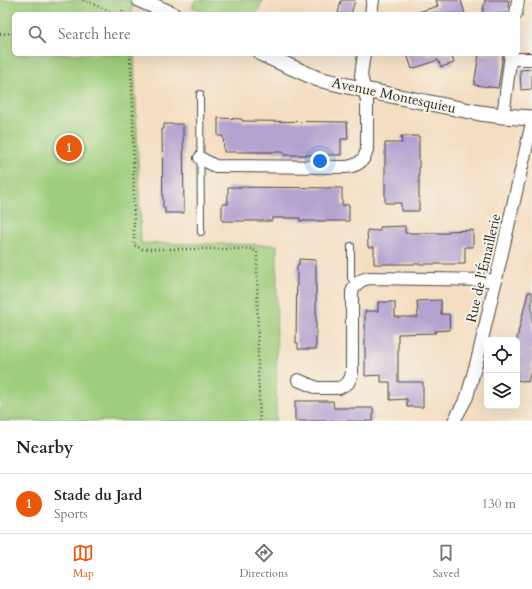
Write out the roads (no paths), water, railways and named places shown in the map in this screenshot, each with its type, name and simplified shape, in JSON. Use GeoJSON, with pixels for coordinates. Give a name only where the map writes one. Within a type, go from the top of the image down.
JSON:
{"type":"FeatureCollection","features":[{"type":"Feature","properties":{"kind":"street"},"geometry":{"type":"LineString","coordinates":[[140,0],[167,12]]}},
{"type":"Feature","properties":{"kind":"street"},"geometry":{"type":"LineString","coordinates":[[371,12],[373,0]]}},
{"type":"Feature","properties":{"kind":"street"},"geometry":{"type":"LineString","coordinates":[[516,12],[518,0]]}},
{"type":"Feature","properties":{"kind":"street","name":"Avenue Montesquieu"},"geometry":{"type":"LineString","coordinates":[[266,56],[318,79],[365,90],[503,116],[531,118]]}},
{"type":"Feature","properties":{"kind":"street"},"geometry":{"type":"LineString","coordinates":[[200,158],[216,166],[353,166],[363,160],[367,149],[368,101],[360,75],[364,56]]}},
{"type":"Feature","properties":{"kind":"street"},"geometry":{"type":"LineString","coordinates":[[503,116],[511,56],[532,59]]}},
{"type":"Feature","properties":{"kind":"street","name":"Rue de l'Émaillerie"},"geometry":{"type":"LineString","coordinates":[[454,421],[467,397],[496,281],[531,127],[531,118]]}},
{"type":"Feature","properties":{"kind":"street"},"geometry":{"type":"LineString","coordinates":[[298,380],[317,388],[339,388],[348,383],[352,371],[352,292],[356,284],[362,280],[370,278],[496,281]]}},
{"type":"Feature","properties":{"kind":"lane"},"geometry":{"type":"LineString","coordinates":[[200,94],[201,232]]}},
{"type":"Feature","properties":{"kind":"lane"},"geometry":{"type":"LineString","coordinates":[[351,246],[351,278],[356,284]]}},
{"type":"Feature","properties":{"kind":"place","name":"Stade du Jard"},"geometry":{"type":"Point","coordinates":[69,148]}}]}
